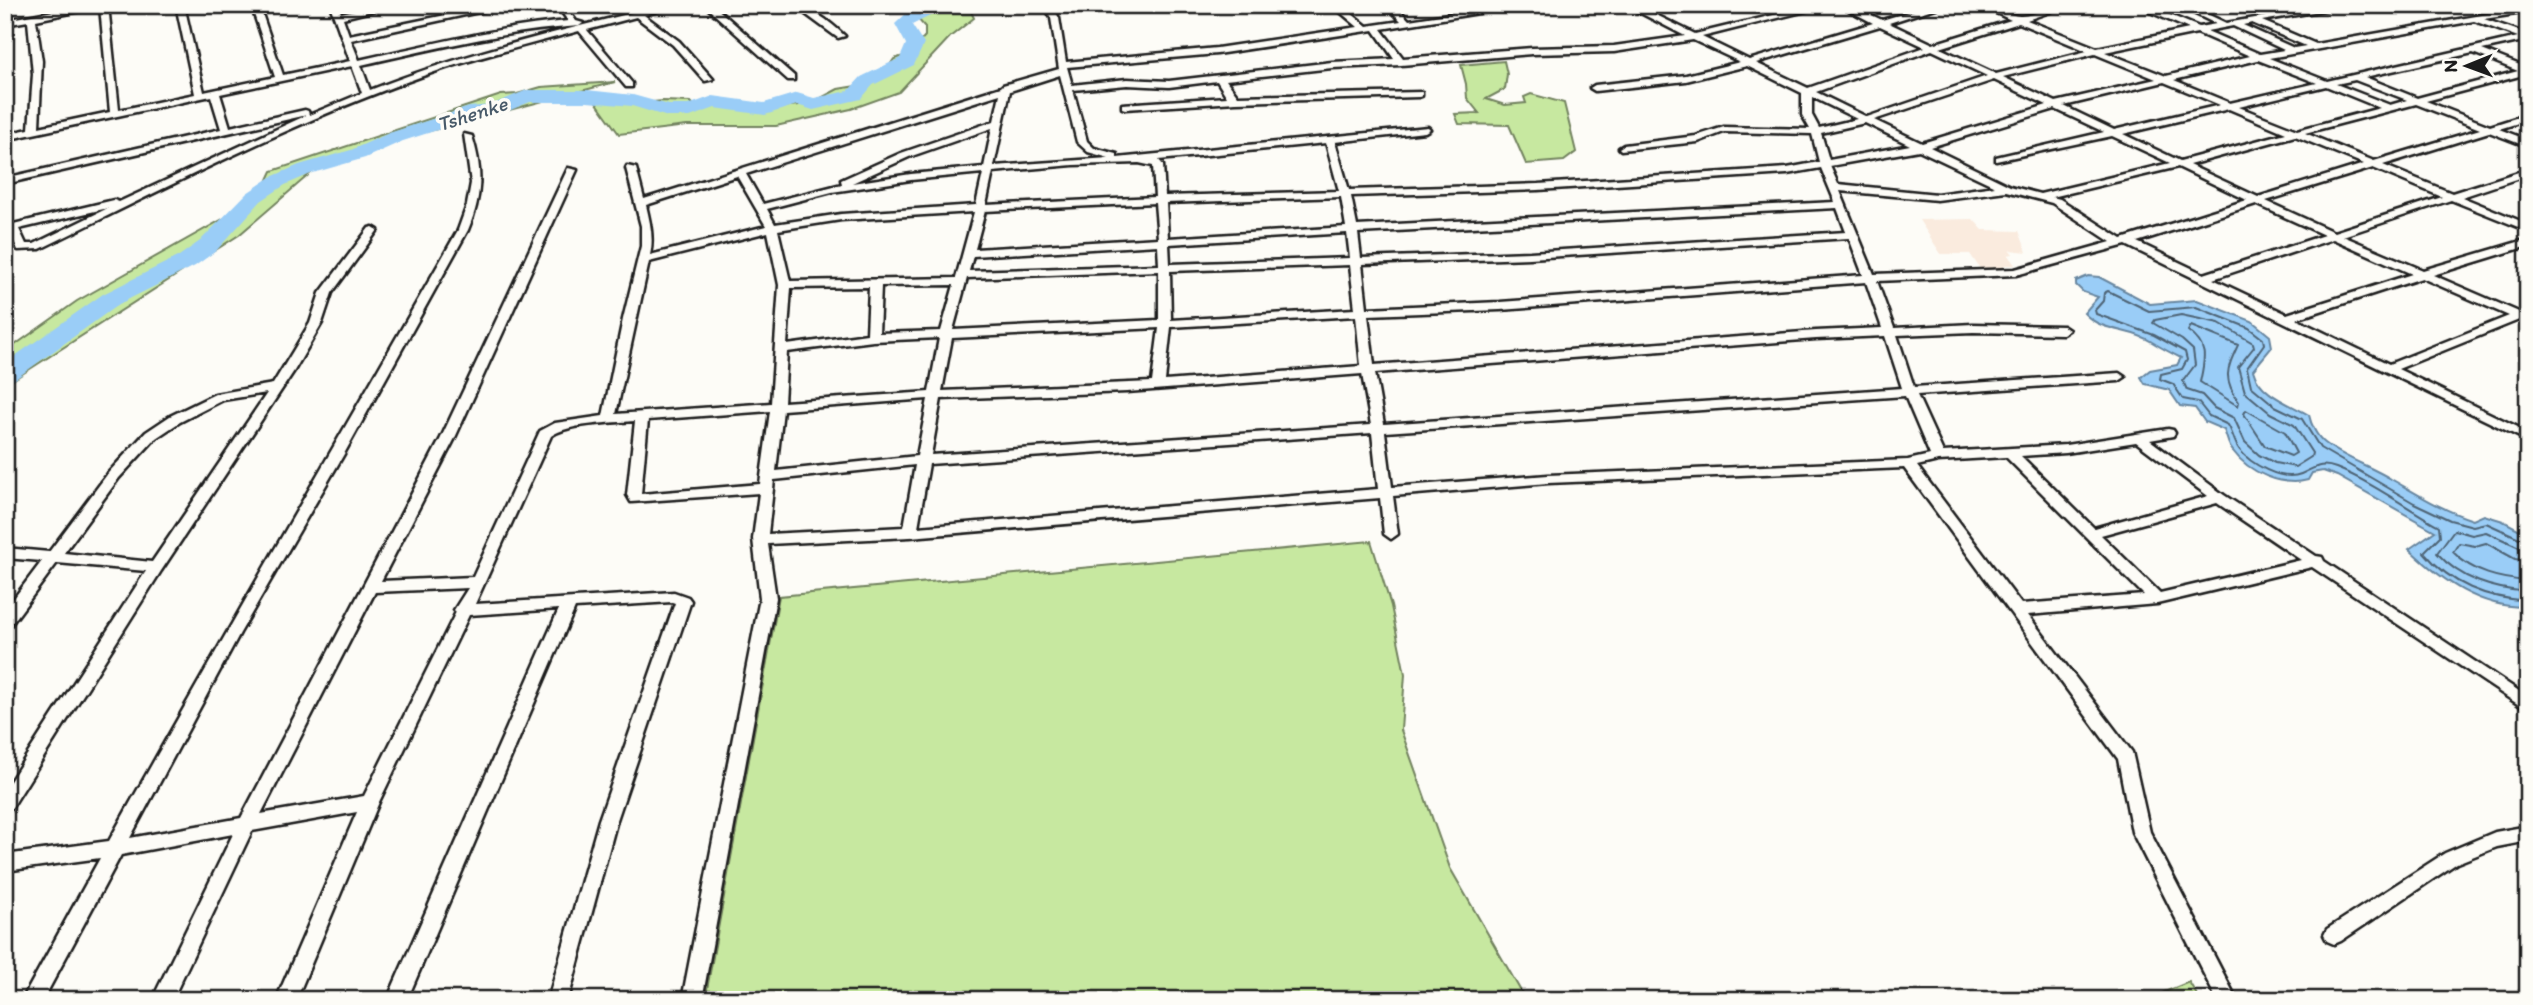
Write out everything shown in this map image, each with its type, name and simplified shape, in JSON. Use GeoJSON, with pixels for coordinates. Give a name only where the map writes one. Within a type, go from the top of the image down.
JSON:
{"type":"FeatureCollection","features":[{"type":"Feature","properties":{"kind":"street"},"geometry":{"type":"LineString","coordinates":[[5,23],[102,5],[114,114]]}},
{"type":"Feature","properties":{"kind":"street"},"geometry":{"type":"LineString","coordinates":[[180,5],[200,96]]}},
{"type":"Feature","properties":{"kind":"street"},"geometry":{"type":"LineString","coordinates":[[255,5],[279,79]]}},
{"type":"Feature","properties":{"kind":"street"},"geometry":{"type":"LineString","coordinates":[[334,5],[367,94]]}},
{"type":"Feature","properties":{"kind":"street"},"geometry":{"type":"LineString","coordinates":[[338,16],[392,5]]}},
{"type":"Feature","properties":{"kind":"street"},"geometry":{"type":"LineString","coordinates":[[347,38],[507,5]]}},
{"type":"Feature","properties":{"kind":"street"},"geometry":{"type":"LineString","coordinates":[[561,5],[629,85]]}},
{"type":"Feature","properties":{"kind":"street"},"geometry":{"type":"LineString","coordinates":[[5,137],[483,36],[611,22],[674,5]]}},
{"type":"Feature","properties":{"kind":"street"},"geometry":{"type":"LineString","coordinates":[[708,5],[791,78]]}},
{"type":"Feature","properties":{"kind":"street"},"geometry":{"type":"LineString","coordinates":[[792,5],[807,11],[841,36]]}},
{"type":"Feature","properties":{"kind":"street"},"geometry":{"type":"LineString","coordinates":[[1048,5],[1055,18],[1063,68],[1082,142],[1100,153],[1157,163],[1163,240],[1165,325],[1158,384]]}},
{"type":"Feature","properties":{"kind":"street"},"geometry":{"type":"LineString","coordinates":[[1336,5],[1364,28]]}},
{"type":"Feature","properties":{"kind":"street"},"geometry":{"type":"LineString","coordinates":[[1390,5],[1406,21]]}},
{"type":"Feature","properties":{"kind":"street"},"geometry":{"type":"LineString","coordinates":[[1454,5],[1464,13]]}},
{"type":"Feature","properties":{"kind":"street"},"geometry":{"type":"LineString","coordinates":[[639,204],[1063,68],[1217,51],[1524,5]]}},
{"type":"Feature","properties":{"kind":"street"},"geometry":{"type":"LineString","coordinates":[[1629,5],[2006,188],[2056,201],[2123,242],[2525,433]]}},
{"type":"Feature","properties":{"kind":"street"},"geometry":{"type":"LineString","coordinates":[[1068,88],[1128,82],[1169,84],[1332,65],[1532,51],[1614,49],[1693,37],[1826,5]]}},
{"type":"Feature","properties":{"kind":"street"},"geometry":{"type":"LineString","coordinates":[[1843,5],[2255,200],[2523,318]]}},
{"type":"Feature","properties":{"kind":"street"},"geometry":{"type":"LineString","coordinates":[[1595,88],[1686,78],[1748,63],[1941,5]]}},
{"type":"Feature","properties":{"kind":"street"},"geometry":{"type":"LineString","coordinates":[[1983,5],[2528,228]]}},
{"type":"Feature","properties":{"kind":"street"},"geometry":{"type":"LineString","coordinates":[[1807,92],[1933,47],[2066,5]]}},
{"type":"Feature","properties":{"kind":"street"},"geometry":{"type":"LineString","coordinates":[[2181,5],[2293,51]]}},
{"type":"Feature","properties":{"kind":"street"},"geometry":{"type":"LineString","coordinates":[[1624,148],[1698,139],[1708,133],[1741,129],[1816,131],[1868,120],[1996,76],[2092,50],[2350,5]]}},
{"type":"Feature","properties":{"kind":"street"},"geometry":{"type":"LineString","coordinates":[[644,260],[772,228],[841,217],[1345,192],[1538,187],[1787,171],[1923,146],[2057,105],[2259,57],[2528,9]]}},
{"type":"Feature","properties":{"kind":"street"},"geometry":{"type":"LineString","coordinates":[[2153,10],[2259,57],[2389,108]]}},
{"type":"Feature","properties":{"kind":"street"},"geometry":{"type":"LineString","coordinates":[[638,15],[676,43],[708,79]]}},
{"type":"Feature","properties":{"kind":"street"},"geometry":{"type":"LineString","coordinates":[[31,18],[38,42],[39,78],[34,131]]}},
{"type":"Feature","properties":{"kind":"street"},"geometry":{"type":"LineString","coordinates":[[2472,19],[2527,37]]}},
{"type":"Feature","properties":{"kind":"street"},"geometry":{"type":"LineString","coordinates":[[2253,21],[2313,46]]}},
{"type":"Feature","properties":{"kind":"street"},"geometry":{"type":"LineString","coordinates":[[136,198],[9,228],[22,248],[30,249],[334,107],[444,66],[577,26]]}},
{"type":"Feature","properties":{"kind":"street"},"geometry":{"type":"LineString","coordinates":[[1375,26],[1401,62]]}},
{"type":"Feature","properties":{"kind":"street"},"geometry":{"type":"LineString","coordinates":[[2000,159],[2527,37]]}},
{"type":"Feature","properties":{"kind":"street"},"geometry":{"type":"LineString","coordinates":[[2042,196],[2180,164],[2525,71],[2474,50]]}},
{"type":"Feature","properties":{"kind":"street"},"geometry":{"type":"LineString","coordinates":[[2356,77],[2528,144]]}},
{"type":"Feature","properties":{"kind":"street"},"geometry":{"type":"LineString","coordinates":[[1220,78],[1231,96],[1236,99]]}},
{"type":"Feature","properties":{"kind":"street"},"geometry":{"type":"LineString","coordinates":[[910,532],[921,460],[946,335],[990,168],[1006,87]]}},
{"type":"Feature","properties":{"kind":"street"},"geometry":{"type":"LineString","coordinates":[[1807,92],[1807,115],[1816,131],[1825,164],[1909,391],[1938,457]]}},
{"type":"Feature","properties":{"kind":"street"},"geometry":{"type":"LineString","coordinates":[[215,93],[226,131]]}},
{"type":"Feature","properties":{"kind":"street"},"geometry":{"type":"LineString","coordinates":[[1125,106],[1419,93]]}},
{"type":"Feature","properties":{"kind":"street"},"geometry":{"type":"LineString","coordinates":[[5,181],[334,107]]}},
{"type":"Feature","properties":{"kind":"street"},"geometry":{"type":"LineString","coordinates":[[781,349],[873,337],[1165,325],[1500,306],[1869,278],[2016,272],[2123,242],[2483,128],[2528,117]]}},
{"type":"Feature","properties":{"kind":"street"},"geometry":{"type":"LineString","coordinates":[[831,189],[905,155],[1000,122]]}},
{"type":"Feature","properties":{"kind":"street"},"geometry":{"type":"LineString","coordinates":[[760,208],[831,189],[990,168],[1135,160],[1425,129]]}},
{"type":"Feature","properties":{"kind":"street"},"geometry":{"type":"LineString","coordinates":[[32,1000],[233,632],[463,230],[472,211],[478,178],[476,161],[467,136]]}},
{"type":"Feature","properties":{"kind":"street"},"geometry":{"type":"LineString","coordinates":[[1330,140],[1345,192],[1357,261],[1368,370],[1391,534]]}},
{"type":"Feature","properties":{"kind":"street"},"geometry":{"type":"LineString","coordinates":[[609,419],[648,246],[646,226],[631,168]]}},
{"type":"Feature","properties":{"kind":"street"},"geometry":{"type":"LineString","coordinates":[[162,1000],[245,827],[447,440],[572,170]]}},
{"type":"Feature","properties":{"kind":"street"},"geometry":{"type":"LineString","coordinates":[[692,1000],[768,598],[760,539],[777,407],[785,285],[772,228],[740,172]]}},
{"type":"Feature","properties":{"kind":"street"},"geometry":{"type":"LineString","coordinates":[[2203,278],[2528,172]]}},
{"type":"Feature","properties":{"kind":"street"},"geometry":{"type":"LineString","coordinates":[[1834,187],[1937,197],[2006,188]]}},
{"type":"Feature","properties":{"kind":"street"},"geometry":{"type":"LineString","coordinates":[[968,253],[1163,240],[1840,205]]}},
{"type":"Feature","properties":{"kind":"street"},"geometry":{"type":"LineString","coordinates":[[5,804],[156,567],[310,335],[326,293],[373,230]]}},
{"type":"Feature","properties":{"kind":"street"},"geometry":{"type":"LineString","coordinates":[[785,285],[1530,255],[1852,235]]}},
{"type":"Feature","properties":{"kind":"street"},"geometry":{"type":"LineString","coordinates":[[2286,318],[2528,242]]}},
{"type":"Feature","properties":{"kind":"street"},"geometry":{"type":"LineString","coordinates":[[873,337],[875,282]]}},
{"type":"Feature","properties":{"kind":"street"},"geometry":{"type":"LineString","coordinates":[[2386,369],[2523,318]]}},
{"type":"Feature","properties":{"kind":"street"},"geometry":{"type":"LineString","coordinates":[[286,1000],[370,802],[478,582],[545,434],[555,427],[642,415],[936,395],[1127,388],[1816,335],[1973,328],[2063,330]]}},
{"type":"Feature","properties":{"kind":"street"},"geometry":{"type":"LineString","coordinates":[[642,415],[634,495],[636,499],[921,460],[1767,399],[2119,377]]}},
{"type":"Feature","properties":{"kind":"street"},"geometry":{"type":"LineString","coordinates":[[5,622],[114,475],[150,435],[175,418],[220,397],[274,388]]}},
{"type":"Feature","properties":{"kind":"street"},"geometry":{"type":"LineString","coordinates":[[760,539],[910,532],[1548,479],[1908,464],[1938,457],[2066,449],[2168,433]]}},
{"type":"Feature","properties":{"kind":"street"},"geometry":{"type":"LineString","coordinates":[[2139,438],[2219,498],[2317,561],[2528,705]]}},
{"type":"Feature","properties":{"kind":"street"},"geometry":{"type":"LineString","coordinates":[[2010,453],[2157,599]]}},
{"type":"Feature","properties":{"kind":"street"},"geometry":{"type":"LineString","coordinates":[[1908,464],[2126,757],[2141,832],[2227,1000]]}},
{"type":"Feature","properties":{"kind":"street"},"geometry":{"type":"LineString","coordinates":[[2092,533],[2219,498]]}},
{"type":"Feature","properties":{"kind":"street"},"geometry":{"type":"LineString","coordinates":[[5,553],[156,567]]}},
{"type":"Feature","properties":{"kind":"street"},"geometry":{"type":"LineString","coordinates":[[2017,610],[2157,599],[2317,561]]}},
{"type":"Feature","properties":{"kind":"street"},"geometry":{"type":"LineString","coordinates":[[369,587],[478,582]]}},
{"type":"Feature","properties":{"kind":"street"},"geometry":{"type":"LineString","coordinates":[[462,610],[674,597],[683,601],[608,820],[558,1000]]}},
{"type":"Feature","properties":{"kind":"street"},"geometry":{"type":"LineString","coordinates":[[397,1000],[569,605]]}},
{"type":"Feature","properties":{"kind":"street"},"geometry":{"type":"LineString","coordinates":[[5,863],[245,827],[370,802]]}},
{"type":"Feature","properties":{"kind":"street"},"geometry":{"type":"LineString","coordinates":[[2334,935],[2451,858],[2495,840],[2528,833]]}},
{"type":"Feature","properties":{"kind":"shaded area"},"geometry":{"type":"Polygon","coordinates":[[[1973,219],[1983,230],[2019,231],[2027,252],[2010,250],[2013,254],[2008,255],[2015,265],[2004,265],[2009,272],[1983,273],[1970,254],[1941,254],[1919,220],[1973,219]]]}},
{"type":"Feature","properties":{"kind":"green space"},"geometry":{"type":"Polygon","coordinates":[[[926,5],[968,5],[974,18],[950,37],[899,92],[851,109],[776,126],[687,126],[619,134],[594,99],[610,96],[630,104],[691,102],[697,108],[735,105],[752,110],[799,105],[838,89],[862,85],[887,69],[894,59],[909,54],[925,36],[925,27],[916,17],[926,5]]]}},
{"type":"Feature","properties":{"kind":"green space"},"geometry":{"type":"Polygon","coordinates":[[[1504,61],[1507,74],[1505,89],[1486,99],[1505,105],[1526,103],[1524,97],[1531,94],[1564,103],[1576,152],[1564,161],[1526,164],[1509,125],[1459,124],[1455,114],[1479,113],[1467,98],[1461,65],[1504,61]]]}},
{"type":"Feature","properties":{"kind":"green space"},"geometry":{"type":"Polygon","coordinates":[[[615,82],[358,150],[319,166],[239,235],[5,385],[5,352],[77,301],[228,216],[265,186],[272,171],[501,95],[517,94],[541,87],[615,82]]]}},
{"type":"Feature","properties":{"kind":"green space"},"geometry":{"type":"Polygon","coordinates":[[[1371,541],[1391,606],[1405,674],[1401,730],[1450,868],[1526,1000],[705,1000],[779,596],[1371,541]]]}},
{"type":"Feature","properties":{"kind":"green space"},"geometry":{"type":"Polygon","coordinates":[[[2189,982],[2200,1000],[2145,1000],[2189,982]]]}},
{"type":"Feature","properties":{"kind":"water"},"geometry":{"type":"Polygon","coordinates":[[[2088,276],[2099,277],[2150,304],[2197,300],[2252,321],[2270,336],[2272,347],[2253,370],[2256,378],[2268,392],[2309,415],[2319,438],[2325,443],[2451,512],[2473,520],[2484,515],[2522,531],[2528,538],[2528,607],[2510,606],[2478,598],[2449,582],[2409,549],[2435,531],[2337,476],[2323,471],[2312,473],[2308,480],[2288,482],[2257,472],[2248,466],[2231,449],[2224,430],[2205,422],[2195,408],[2180,406],[2169,390],[2145,384],[2141,377],[2150,370],[2177,365],[2181,358],[2135,334],[2099,324],[2084,313],[2098,297],[2083,292],[2076,285],[2076,281],[2088,276]]]}},
{"type":"Feature","properties":{"kind":"waterway","name":"Tshenke"},"geometry":{"type":"LineString","coordinates":[[5,375],[111,299],[187,261],[208,246],[254,197],[278,181],[306,169],[358,154],[396,137],[476,111],[494,110],[527,96],[587,96],[633,101],[668,111],[690,111],[713,102],[765,109],[797,99],[813,104],[854,95],[867,81],[908,61],[915,44],[903,24],[915,15],[944,5]]}}]}
